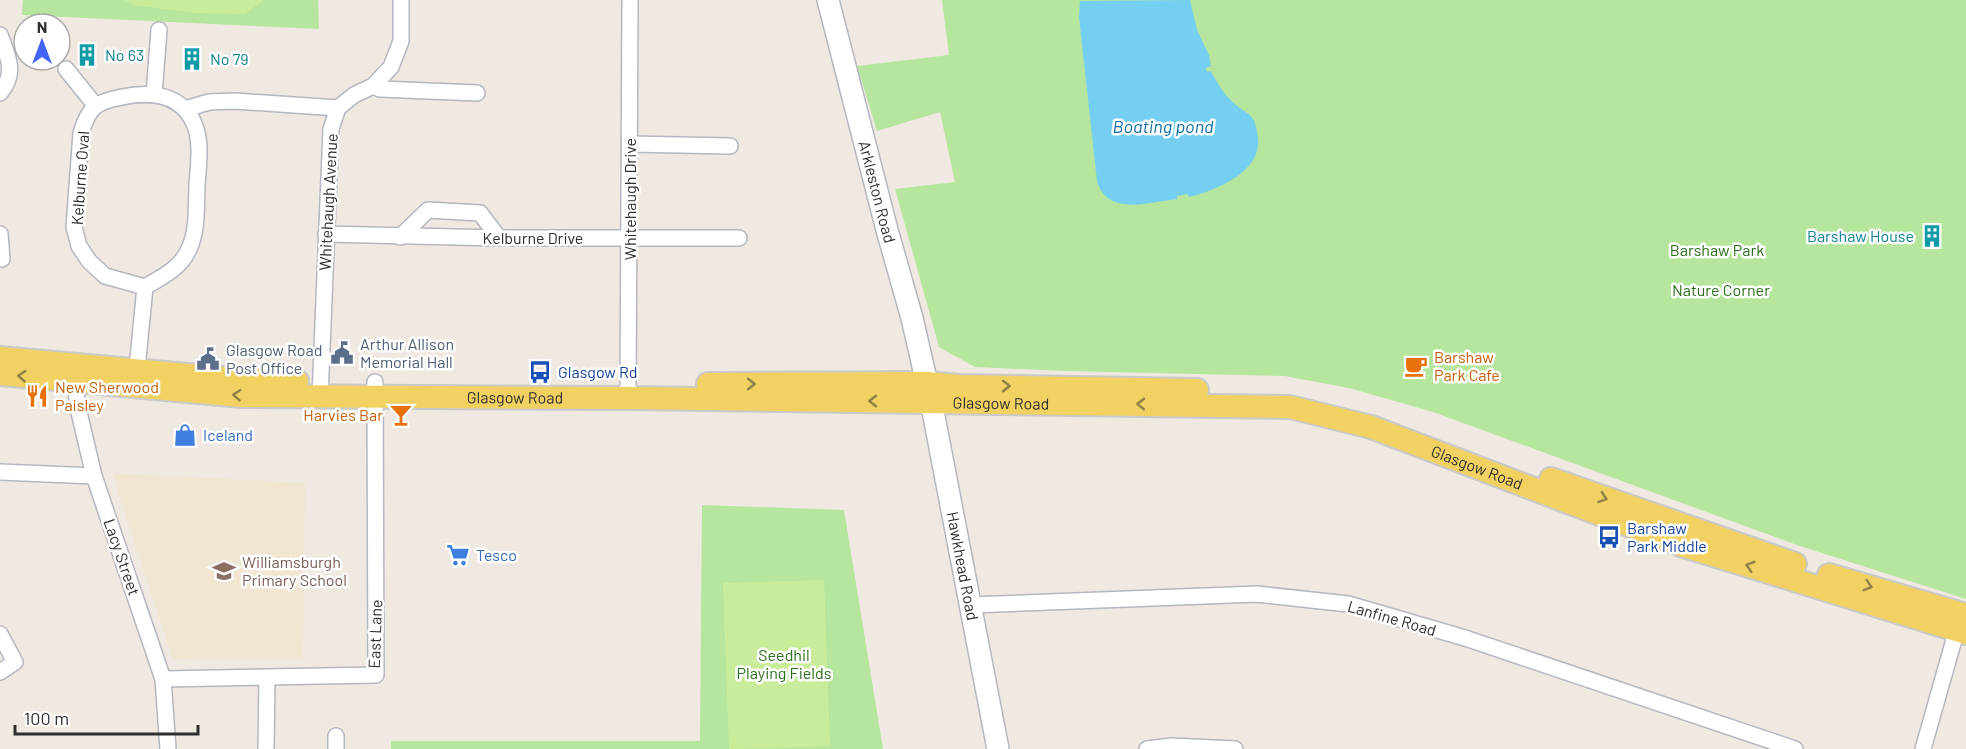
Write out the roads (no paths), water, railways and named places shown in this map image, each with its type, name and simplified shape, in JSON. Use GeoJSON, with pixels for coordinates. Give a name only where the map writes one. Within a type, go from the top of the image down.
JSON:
{"type":"FeatureCollection","features":[{"type":"Feature","properties":{"kind":"main road","name":"Glasgow Road"},"geometry":{"type":"LineString","coordinates":[[0,358],[74,372],[136,378],[242,396],[319,389],[929,392],[959,386],[1285,392],[1335,402],[1416,428],[1546,478],[1963,623]]}},
{"type":"Feature","properties":{"kind":"main road","name":"Glasgow Road"},"geometry":{"type":"LineString","coordinates":[[0,374],[74,372]]}},
{"type":"Feature","properties":{"kind":"street"},"geometry":{"type":"LineString","coordinates":[[185,109],[209,102],[235,101],[338,108],[354,95],[373,86],[392,67],[401,41],[401,0]]}},
{"type":"Feature","properties":{"kind":"street","name":"Whitehaugh Drive"},"geometry":{"type":"LineString","coordinates":[[628,391],[630,0]]}},
{"type":"Feature","properties":{"kind":"street","name":"Arkleston Road"},"geometry":{"type":"LineString","coordinates":[[828,0],[912,318],[929,392]]}},
{"type":"Feature","properties":{"kind":"street"},"geometry":{"type":"LineString","coordinates":[[154,94],[159,30]]}},
{"type":"Feature","properties":{"kind":"street"},"geometry":{"type":"LineString","coordinates":[[0,34],[11,64],[11,75],[6,87],[0,93]]}},
{"type":"Feature","properties":{"kind":"street"},"geometry":{"type":"LineString","coordinates":[[68,72],[95,105],[133,95],[154,94],[172,99],[185,109],[195,127],[198,149],[196,225],[189,250],[171,272],[145,287],[136,378]]}},
{"type":"Feature","properties":{"kind":"street"},"geometry":{"type":"LineString","coordinates":[[373,86],[380,89],[477,93]]}},
{"type":"Feature","properties":{"kind":"street","name":"Kelburne Oval"},"geometry":{"type":"LineString","coordinates":[[95,105],[85,119],[81,133],[74,227],[80,246],[89,261],[105,276],[145,287]]}},
{"type":"Feature","properties":{"kind":"street","name":"Whitehaugh Avenue"},"geometry":{"type":"LineString","coordinates":[[319,389],[331,129],[338,108]]}},
{"type":"Feature","properties":{"kind":"street"},"geometry":{"type":"LineString","coordinates":[[630,144],[730,146]]}},
{"type":"Feature","properties":{"kind":"street"},"geometry":{"type":"LineString","coordinates":[[400,237],[428,210],[480,213],[499,238]]}},
{"type":"Feature","properties":{"kind":"street"},"geometry":{"type":"LineString","coordinates":[[0,234],[2,259]]}},
{"type":"Feature","properties":{"kind":"street","name":"Kelburne Drive"},"geometry":{"type":"LineString","coordinates":[[326,234],[499,238],[739,238]]}},
{"type":"Feature","properties":{"kind":"street","name":"Lacy Street"},"geometry":{"type":"LineString","coordinates":[[74,372],[94,476],[164,678],[168,749]]}},
{"type":"Feature","properties":{"kind":"street","name":"East Lane"},"geometry":{"type":"LineString","coordinates":[[164,678],[376,675],[374,390]]}},
{"type":"Feature","properties":{"kind":"street","name":"Hawkhead Road"},"geometry":{"type":"LineString","coordinates":[[929,392],[998,749]]}},
{"type":"Feature","properties":{"kind":"street"},"geometry":{"type":"LineString","coordinates":[[0,472],[94,476]]}},
{"type":"Feature","properties":{"kind":"street","name":"Lanfine Road"},"geometry":{"type":"LineString","coordinates":[[970,605],[1257,594],[1348,604],[1465,638],[1795,749]]}},
{"type":"Feature","properties":{"kind":"street"},"geometry":{"type":"LineString","coordinates":[[1923,749],[1963,623]]}},
{"type":"Feature","properties":{"kind":"street"},"geometry":{"type":"LineString","coordinates":[[0,634],[15,662],[0,672]]}},
{"type":"Feature","properties":{"kind":"street"},"geometry":{"type":"LineString","coordinates":[[266,749],[267,677]]}},
{"type":"Feature","properties":{"kind":"street"},"geometry":{"type":"LineString","coordinates":[[1147,749],[1172,746],[1235,749]]}},
{"type":"Feature","properties":{"kind":"water","name":"Boating pond"},"geometry":{"type":"Polygon","coordinates":[[[1190,0],[1197,30],[1209,55],[1211,66],[1206,68],[1207,72],[1211,71],[1228,98],[1253,118],[1258,135],[1257,150],[1253,161],[1245,170],[1235,178],[1211,190],[1189,197],[1188,194],[1177,196],[1177,199],[1155,203],[1131,205],[1120,203],[1110,199],[1102,192],[1097,181],[1079,17],[1080,1],[1190,0]]]}},
{"type":"Feature","properties":{"kind":"place","name":"No 63"},"geometry":{"type":"Point","coordinates":[87,55]}},
{"type":"Feature","properties":{"kind":"place","name":"No 79"},"geometry":{"type":"Point","coordinates":[192,59]}},
{"type":"Feature","properties":{"kind":"place","name":"Barshaw House"},"geometry":{"type":"Point","coordinates":[1932,236]}},
{"type":"Feature","properties":{"kind":"place","name":"Arthur Allison Memorial Hall"},"geometry":{"type":"Point","coordinates":[342,353]}},
{"type":"Feature","properties":{"kind":"place","name":"Glasgow Road Post Office"},"geometry":{"type":"Point","coordinates":[208,359]}},
{"type":"Feature","properties":{"kind":"place","name":"Barshaw Park Cafe"},"geometry":{"type":"Point","coordinates":[1416,366]}},
{"type":"Feature","properties":{"kind":"place","name":"Glasgow Rd"},"geometry":{"type":"Point","coordinates":[540,372]}},
{"type":"Feature","properties":{"kind":"place","name":"New Sherwood Paisley"},"geometry":{"type":"Point","coordinates":[37,396]}},
{"type":"Feature","properties":{"kind":"place","name":"Harvies Bar"},"geometry":{"type":"Point","coordinates":[401,415]}},
{"type":"Feature","properties":{"kind":"place","name":"Iceland"},"geometry":{"type":"Point","coordinates":[185,435]}},
{"type":"Feature","properties":{"kind":"place","name":"Barshaw Park Middle"},"geometry":{"type":"Point","coordinates":[1609,537]}},
{"type":"Feature","properties":{"kind":"place","name":"Tesco"},"geometry":{"type":"Point","coordinates":[458,555]}},
{"type":"Feature","properties":{"kind":"place","name":"Williamsburgh Primary School"},"geometry":{"type":"Point","coordinates":[224,571]}},
{"type":"Feature","properties":{"kind":"park label","name":"Barshaw Park"},"geometry":{"type":"Point","coordinates":[1717,250]}},
{"type":"Feature","properties":{"kind":"park label","name":"Nature Corner"},"geometry":{"type":"Point","coordinates":[1721,290]}},
{"type":"Feature","properties":{"kind":"park label","name":"Seedhil Playing Fields"},"geometry":{"type":"Point","coordinates":[784,664]}}]}
